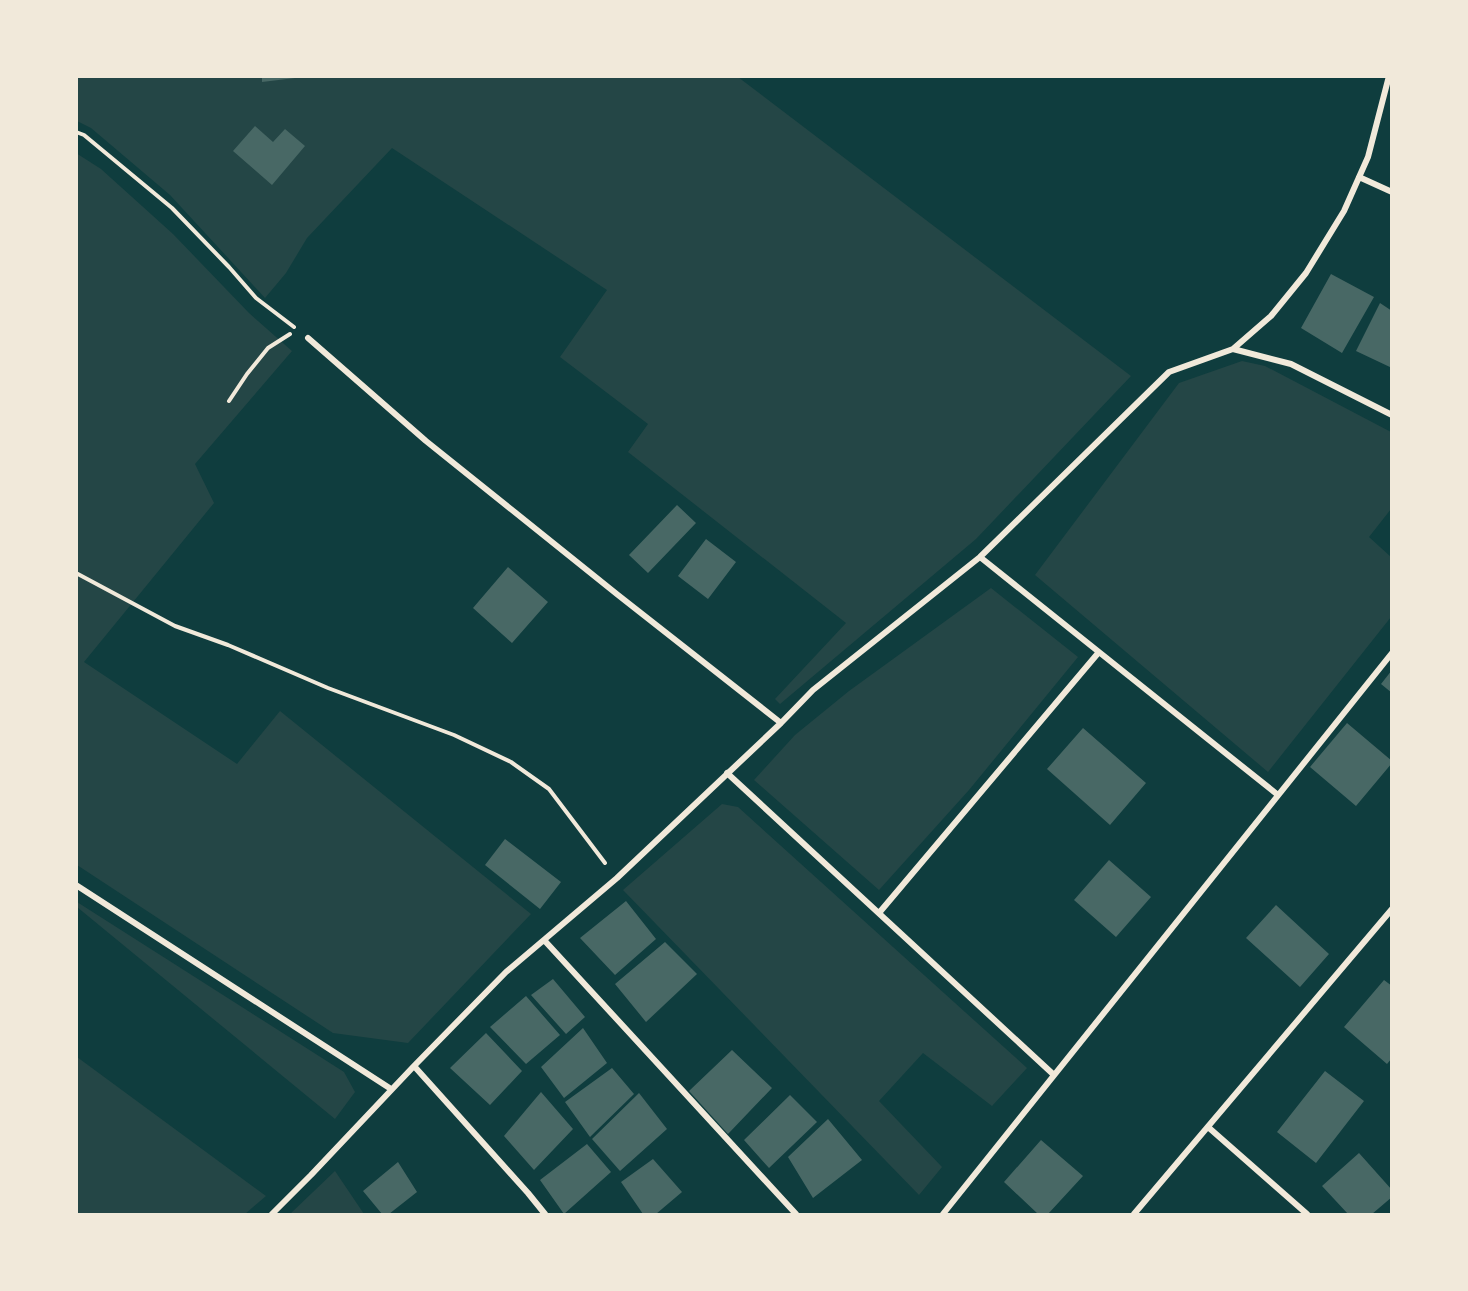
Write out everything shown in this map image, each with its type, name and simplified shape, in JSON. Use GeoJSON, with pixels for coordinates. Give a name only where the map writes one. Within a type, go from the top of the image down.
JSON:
{"type":"FeatureCollection","features":[{"type":"Feature","properties":{"kind":"street"},"geometry":{"type":"LineString","coordinates":[[272,1215],[506,972],[617,878],[813,690],[980,557],[1169,372],[1233,350],[1271,316],[1306,273],[1344,211],[1368,157],[1389,76]]}},
{"type":"Feature","properties":{"kind":"street"},"geometry":{"type":"LineString","coordinates":[[1359,177],[1392,192]]}},
{"type":"Feature","properties":{"kind":"street"},"geometry":{"type":"LineString","coordinates":[[308,338],[426,441],[781,723]]}},
{"type":"Feature","properties":{"kind":"street"},"geometry":{"type":"LineString","coordinates":[[1233,350],[1291,364],[1392,415]]}},
{"type":"Feature","properties":{"kind":"street"},"geometry":{"type":"LineString","coordinates":[[980,557],[1278,795]]}},
{"type":"Feature","properties":{"kind":"street"},"geometry":{"type":"LineString","coordinates":[[879,913],[1099,652]]}},
{"type":"Feature","properties":{"kind":"street"},"geometry":{"type":"LineString","coordinates":[[943,1215],[1392,652]]}},
{"type":"Feature","properties":{"kind":"street"},"geometry":{"type":"LineString","coordinates":[[727,773],[1054,1075]]}},
{"type":"Feature","properties":{"kind":"street"},"geometry":{"type":"LineString","coordinates":[[76,885],[391,1089]]}},
{"type":"Feature","properties":{"kind":"street"},"geometry":{"type":"LineString","coordinates":[[1134,1215],[1392,909]]}},
{"type":"Feature","properties":{"kind":"street"},"geometry":{"type":"LineString","coordinates":[[544,940],[796,1215]]}},
{"type":"Feature","properties":{"kind":"street"},"geometry":{"type":"LineString","coordinates":[[414,1066],[545,1215]]}},
{"type":"Feature","properties":{"kind":"street"},"geometry":{"type":"LineString","coordinates":[[1208,1128],[1306,1215]]}},
{"type":"Feature","properties":{"kind":"path"},"geometry":{"type":"LineString","coordinates":[[76,132],[84,135],[172,208],[256,298],[308,338]]}},
{"type":"Feature","properties":{"kind":"path"},"geometry":{"type":"LineString","coordinates":[[229,401],[268,348],[290,334],[308,338]]}},
{"type":"Feature","properties":{"kind":"path"},"geometry":{"type":"LineString","coordinates":[[76,573],[175,626],[228,645],[328,688],[454,735],[511,762],[549,789],[617,878]]}},
{"type":"Feature","properties":{"kind":"shaded area"},"geometry":{"type":"Polygon","coordinates":[[[76,77],[738,77],[1131,376],[976,539],[780,704],[775,699],[846,623],[628,452],[648,424],[560,357],[607,290],[392,148],[307,238],[286,273],[265,298],[170,195],[91,128],[77,121],[76,77]]]}},
{"type":"Feature","properties":{"kind":"shaded area"},"geometry":{"type":"Polygon","coordinates":[[[76,153],[101,169],[173,234],[249,313],[292,351],[195,464],[214,503],[84,662],[237,764],[280,711],[531,914],[408,1043],[333,1033],[77,865],[76,153]]]}},
{"type":"Feature","properties":{"kind":"shaded area"},"geometry":{"type":"Polygon","coordinates":[[[1242,361],[1265,366],[1391,432],[1391,509],[1369,537],[1391,557],[1391,617],[1268,772],[1035,575],[1179,383],[1242,361]]]}},
{"type":"Feature","properties":{"kind":"shaded area"},"geometry":{"type":"Polygon","coordinates":[[[991,588],[1078,657],[969,790],[879,890],[754,780],[795,735],[849,691],[991,588]]]}},
{"type":"Feature","properties":{"kind":"shaded area"},"geometry":{"type":"Polygon","coordinates":[[[722,804],[738,807],[1027,1068],[992,1106],[923,1053],[879,1101],[942,1167],[919,1195],[623,890],[722,804]]]}},
{"type":"Feature","properties":{"kind":"shaded area"},"geometry":{"type":"Polygon","coordinates":[[[77,902],[344,1072],[355,1092],[335,1119],[77,907],[77,902]]]}},
{"type":"Feature","properties":{"kind":"shaded area"},"geometry":{"type":"Polygon","coordinates":[[[77,1057],[266,1196],[245,1214],[77,1214],[77,1057]]]}},
{"type":"Feature","properties":{"kind":"shaded area"},"geometry":{"type":"Polygon","coordinates":[[[335,1171],[364,1214],[290,1214],[335,1171]]]}},
{"type":"Feature","properties":{"kind":"building"},"geometry":{"type":"Polygon","coordinates":[[[262,76],[295,76],[295,78],[262,82],[262,76]]]}},
{"type":"Feature","properties":{"kind":"building"},"geometry":{"type":"Polygon","coordinates":[[[255,126],[273,142],[285,129],[305,146],[272,185],[233,151],[255,126]]]}},
{"type":"Feature","properties":{"kind":"building"},"geometry":{"type":"Polygon","coordinates":[[[1331,274],[1374,297],[1342,353],[1301,328],[1331,274]]]}},
{"type":"Feature","properties":{"kind":"building"},"geometry":{"type":"Polygon","coordinates":[[[1380,303],[1392,311],[1392,368],[1356,351],[1380,303]]]}},
{"type":"Feature","properties":{"kind":"building"},"geometry":{"type":"Polygon","coordinates":[[[677,505],[696,523],[648,573],[629,555],[677,505]]]}},
{"type":"Feature","properties":{"kind":"building"},"geometry":{"type":"Polygon","coordinates":[[[706,539],[736,562],[708,599],[678,576],[706,539]]]}},
{"type":"Feature","properties":{"kind":"building"},"geometry":{"type":"Polygon","coordinates":[[[508,567],[548,602],[512,643],[473,608],[508,567]]]}},
{"type":"Feature","properties":{"kind":"building"},"geometry":{"type":"Polygon","coordinates":[[[1392,670],[1392,693],[1381,684],[1392,670]]]}},
{"type":"Feature","properties":{"kind":"building"},"geometry":{"type":"Polygon","coordinates":[[[1347,723],[1392,761],[1356,806],[1310,767],[1347,723]]]}},
{"type":"Feature","properties":{"kind":"building"},"geometry":{"type":"Polygon","coordinates":[[[1083,728],[1146,783],[1110,825],[1047,769],[1083,728]]]}},
{"type":"Feature","properties":{"kind":"building"},"geometry":{"type":"Polygon","coordinates":[[[505,839],[561,882],[540,909],[485,865],[505,839]]]}},
{"type":"Feature","properties":{"kind":"building"},"geometry":{"type":"Polygon","coordinates":[[[1109,860],[1151,897],[1116,937],[1074,900],[1109,860]]]}},
{"type":"Feature","properties":{"kind":"building"},"geometry":{"type":"Polygon","coordinates":[[[626,901],[656,939],[615,975],[580,938],[626,901]]]}},
{"type":"Feature","properties":{"kind":"building"},"geometry":{"type":"Polygon","coordinates":[[[1276,905],[1329,954],[1300,987],[1246,938],[1276,905]]]}},
{"type":"Feature","properties":{"kind":"building"},"geometry":{"type":"Polygon","coordinates":[[[665,942],[697,974],[646,1022],[615,984],[665,942]]]}},
{"type":"Feature","properties":{"kind":"building"},"geometry":{"type":"Polygon","coordinates":[[[553,979],[585,1017],[566,1034],[531,995],[553,979]]]}},
{"type":"Feature","properties":{"kind":"building"},"geometry":{"type":"Polygon","coordinates":[[[1384,980],[1392,986],[1392,1058],[1387,1064],[1344,1027],[1384,980]]]}},
{"type":"Feature","properties":{"kind":"building"},"geometry":{"type":"Polygon","coordinates":[[[526,996],[560,1035],[526,1064],[490,1027],[526,996]]]}},
{"type":"Feature","properties":{"kind":"building"},"geometry":{"type":"Polygon","coordinates":[[[583,1028],[607,1063],[564,1098],[541,1067],[583,1028]]]}},
{"type":"Feature","properties":{"kind":"building"},"geometry":{"type":"Polygon","coordinates":[[[486,1033],[522,1071],[490,1105],[450,1068],[486,1033]]]}},
{"type":"Feature","properties":{"kind":"building"},"geometry":{"type":"Polygon","coordinates":[[[732,1050],[772,1088],[728,1134],[689,1091],[732,1050]]]}},
{"type":"Feature","properties":{"kind":"building"},"geometry":{"type":"Polygon","coordinates":[[[612,1068],[634,1094],[590,1137],[565,1102],[612,1068]]]}},
{"type":"Feature","properties":{"kind":"building"},"geometry":{"type":"Polygon","coordinates":[[[1325,1071],[1364,1101],[1316,1163],[1277,1132],[1325,1071]]]}},
{"type":"Feature","properties":{"kind":"building"},"geometry":{"type":"Polygon","coordinates":[[[541,1092],[573,1129],[534,1170],[504,1136],[541,1092]]]}},
{"type":"Feature","properties":{"kind":"building"},"geometry":{"type":"Polygon","coordinates":[[[639,1093],[667,1129],[620,1171],[592,1139],[639,1093]]]}},
{"type":"Feature","properties":{"kind":"building"},"geometry":{"type":"Polygon","coordinates":[[[790,1095],[817,1122],[769,1168],[744,1140],[790,1095]]]}},
{"type":"Feature","properties":{"kind":"building"},"geometry":{"type":"Polygon","coordinates":[[[828,1119],[862,1160],[813,1198],[788,1157],[828,1119]]]}},
{"type":"Feature","properties":{"kind":"building"},"geometry":{"type":"Polygon","coordinates":[[[1041,1140],[1083,1176],[1048,1214],[1038,1214],[1004,1182],[1041,1140]]]}},
{"type":"Feature","properties":{"kind":"building"},"geometry":{"type":"Polygon","coordinates":[[[587,1144],[611,1172],[564,1214],[540,1180],[587,1144]]]}},
{"type":"Feature","properties":{"kind":"building"},"geometry":{"type":"Polygon","coordinates":[[[1359,1153],[1392,1190],[1392,1197],[1372,1214],[1348,1214],[1322,1186],[1359,1153]]]}},
{"type":"Feature","properties":{"kind":"building"},"geometry":{"type":"Polygon","coordinates":[[[653,1159],[682,1192],[656,1214],[643,1214],[621,1182],[653,1159]]]}},
{"type":"Feature","properties":{"kind":"building"},"geometry":{"type":"Polygon","coordinates":[[[398,1162],[417,1192],[389,1214],[382,1214],[363,1191],[398,1162]]]}}]}
